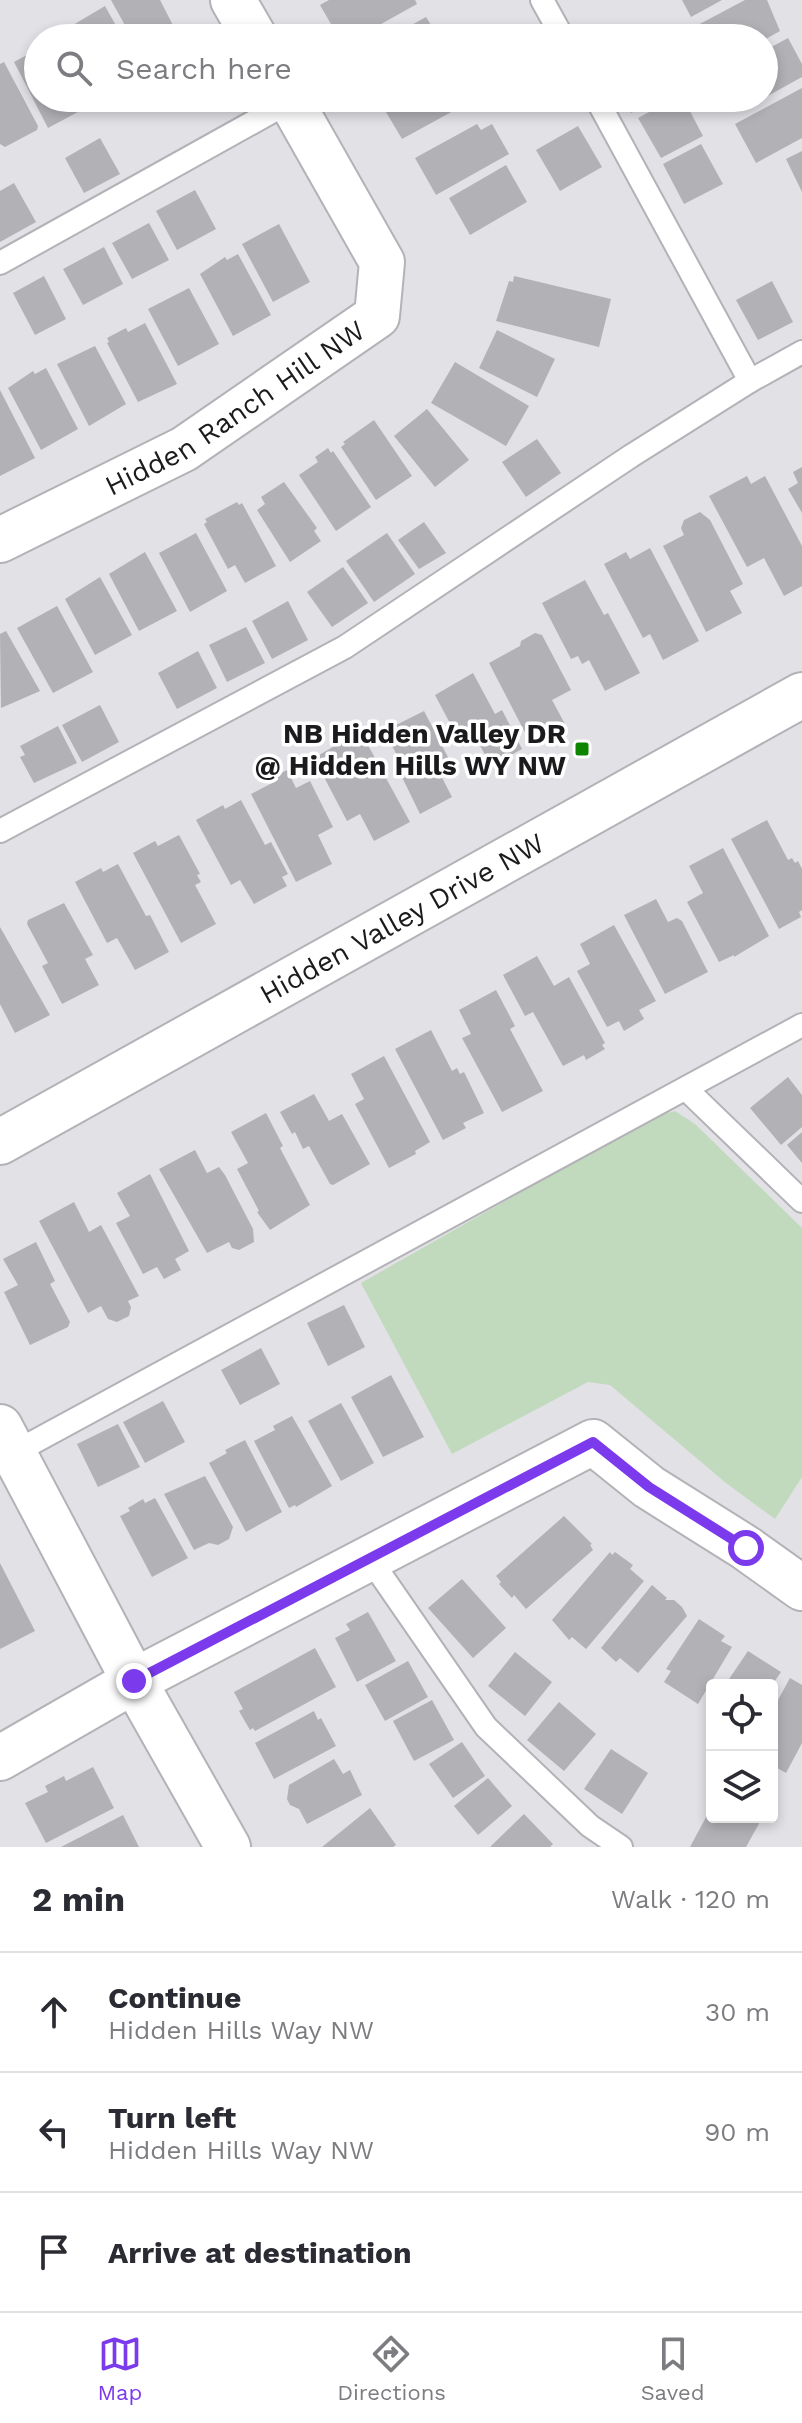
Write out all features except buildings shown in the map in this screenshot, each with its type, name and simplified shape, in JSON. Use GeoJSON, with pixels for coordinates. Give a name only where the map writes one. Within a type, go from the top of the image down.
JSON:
{"type":"FeatureCollection","features":[{"type":"Feature","properties":{"kind":"street"},"geometry":{"type":"LineString","coordinates":[[233,0],[247,24]]}},
{"type":"Feature","properties":{"kind":"street","name":"Hidden Ranch Hill NW"},"geometry":{"type":"LineString","coordinates":[[0,540],[184,449],[377,316],[382,262],[297,112]]}},
{"type":"Feature","properties":{"kind":"street","name":"Hidden Valley Drive NW"},"geometry":{"type":"LineString","coordinates":[[0,1142],[798,707]]}},
{"type":"Feature","properties":{"kind":"street"},"geometry":{"type":"LineString","coordinates":[[0,1758],[134,1681],[593,1442],[649,1487],[746,1548],[802,1588]]}},
{"type":"Feature","properties":{"kind":"street"},"geometry":{"type":"LineString","coordinates":[[5,1447],[228,1847]]}},
{"type":"Feature","properties":{"kind":"lane"},"geometry":{"type":"LineString","coordinates":[[542,0],[555,24]]}},
{"type":"Feature","properties":{"kind":"lane"},"geometry":{"type":"LineString","coordinates":[[0,263],[267,112]]}},
{"type":"Feature","properties":{"kind":"lane"},"geometry":{"type":"LineString","coordinates":[[604,112],[750,381]]}},
{"type":"Feature","properties":{"kind":"lane"},"geometry":{"type":"LineString","coordinates":[[0,831],[345,647],[631,456],[802,352]]}},
{"type":"Feature","properties":{"kind":"lane"},"geometry":{"type":"LineString","coordinates":[[5,1447],[802,1025]]}},
{"type":"Feature","properties":{"kind":"lane"},"geometry":{"type":"LineString","coordinates":[[686,1089],[802,1201]]}},
{"type":"Feature","properties":{"kind":"lane"},"geometry":{"type":"LineString","coordinates":[[370,1559],[486,1727],[590,1826],[621,1847]]}},
{"type":"Feature","properties":{"kind":"green space"},"geometry":{"type":"Polygon","coordinates":[[[675,1111],[695,1124],[802,1228],[802,1477],[775,1519],[726,1483],[610,1385],[588,1382],[452,1454],[361,1283],[655,1116],[675,1111]]]}},
{"type":"Feature","properties":{"kind":"place","name":"NB Hidden Valley DR @ Hidden Hills WY NW"},"geometry":{"type":"Point","coordinates":[582,749]}},
{"type":"Feature","properties":{"kind":"route"},"geometry":{"type":"LineString","coordinates":[[134,1681],[593,1442],[649,1487],[746,1548]]}}]}
